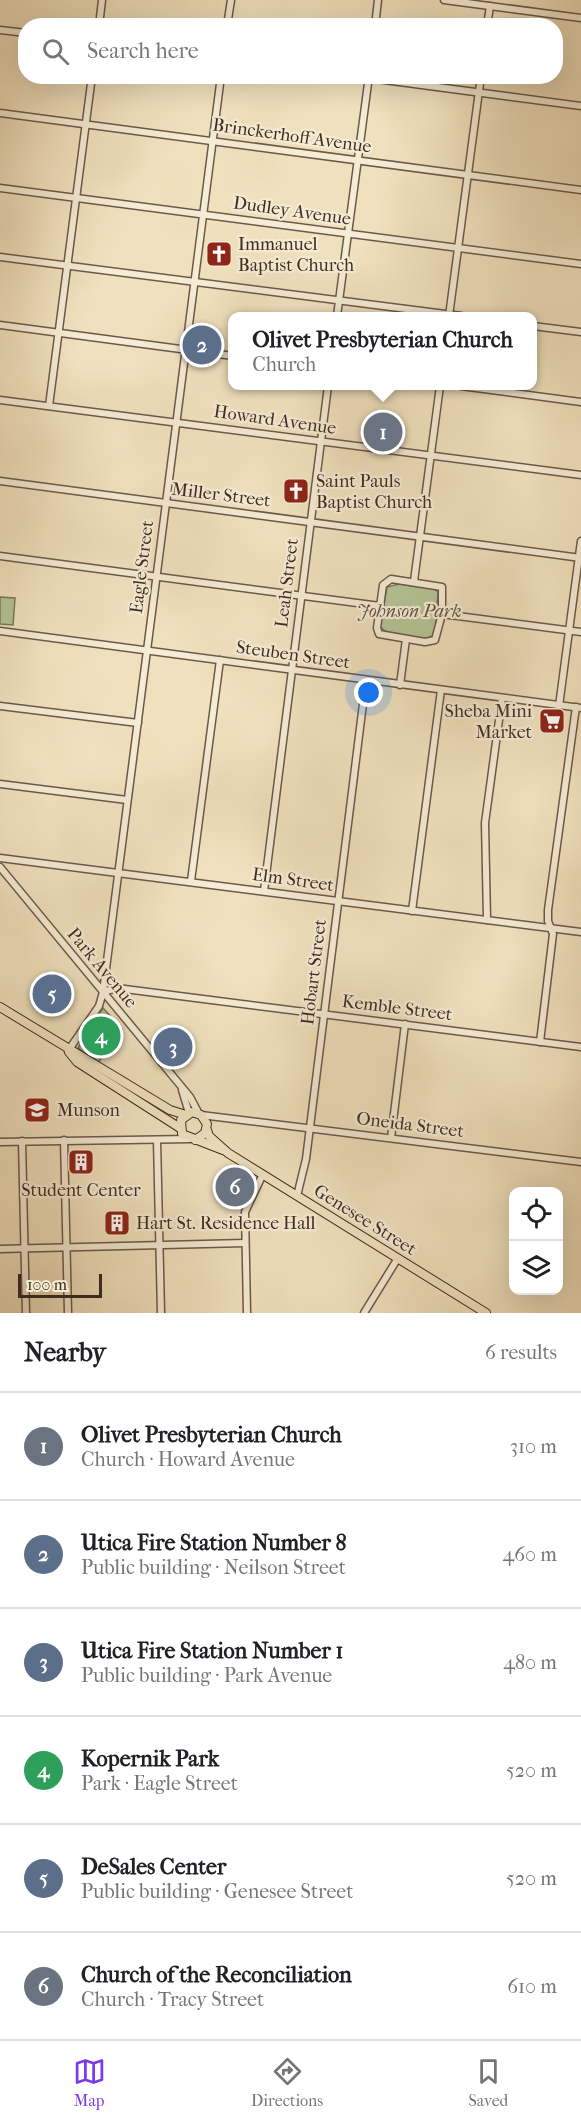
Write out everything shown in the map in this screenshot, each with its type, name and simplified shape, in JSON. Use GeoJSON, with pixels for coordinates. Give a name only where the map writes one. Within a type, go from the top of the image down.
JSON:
{"type":"FeatureCollection","features":[{"type":"Feature","properties":{"kind":"main road"},"geometry":{"type":"LineString","coordinates":[[0,1007],[68,1051],[170,1110],[200,1114],[206,1121],[207,1129],[202,1137],[192,1139],[77,1062],[68,1051]]}},
{"type":"Feature","properties":{"kind":"main road"},"geometry":{"type":"LineString","coordinates":[[180,1129],[181,1120],[187,1114]]}},
{"type":"Feature","properties":{"kind":"main road","name":"Genesee Street"},"geometry":{"type":"LineString","coordinates":[[207,1129],[209,1136],[228,1153]]}},
{"type":"Feature","properties":{"kind":"main road","name":"Genesee Street"},"geometry":{"type":"LineString","coordinates":[[192,1139],[228,1153],[486,1313]]}},
{"type":"Feature","properties":{"kind":"street"},"geometry":{"type":"LineString","coordinates":[[100,18],[102,0]]}},
{"type":"Feature","properties":{"kind":"street"},"geometry":{"type":"LineString","coordinates":[[229,18],[231,0]]}},
{"type":"Feature","properties":{"kind":"street"},"geometry":{"type":"LineString","coordinates":[[376,18],[378,0]]}},
{"type":"Feature","properties":{"kind":"street"},"geometry":{"type":"LineString","coordinates":[[444,0],[581,18]]}},
{"type":"Feature","properties":{"kind":"street"},"geometry":{"type":"LineString","coordinates":[[488,18],[490,6]]}},
{"type":"Feature","properties":{"kind":"street"},"geometry":{"type":"LineString","coordinates":[[0,30],[18,32]]}},
{"type":"Feature","properties":{"kind":"street"},"geometry":{"type":"LineString","coordinates":[[49,406],[91,84]]}},
{"type":"Feature","properties":{"kind":"street","name":"Eagle Street"},"geometry":{"type":"LineString","coordinates":[[68,1051],[99,1006],[103,992],[220,84]]}},
{"type":"Feature","properties":{"kind":"street"},"geometry":{"type":"LineString","coordinates":[[338,312],[368,84]]}},
{"type":"Feature","properties":{"kind":"street"},"geometry":{"type":"LineString","coordinates":[[417,84],[581,106]]}},
{"type":"Feature","properties":{"kind":"street"},"geometry":{"type":"LineString","coordinates":[[450,312],[480,84]]}},
{"type":"Feature","properties":{"kind":"street","name":"Brinckerhoff Avenue"},"geometry":{"type":"LineString","coordinates":[[0,113],[581,190]]}},
{"type":"Feature","properties":{"kind":"street","name":"Dudley Avenue"},"geometry":{"type":"LineString","coordinates":[[0,188],[581,264]]}},
{"type":"Feature","properties":{"kind":"street"},"geometry":{"type":"LineString","coordinates":[[0,257],[420,312]]}},
{"type":"Feature","properties":{"kind":"street"},"geometry":{"type":"LineString","coordinates":[[0,325],[228,355]]}},
{"type":"Feature","properties":{"kind":"street"},"geometry":{"type":"LineString","coordinates":[[537,326],[581,332]]}},
{"type":"Feature","properties":{"kind":"street","name":"Leah Street"},"geometry":{"type":"LineString","coordinates":[[264,891],[309,521],[327,390]]}},
{"type":"Feature","properties":{"kind":"street"},"geometry":{"type":"LineString","coordinates":[[414,581],[439,390]]}},
{"type":"Feature","properties":{"kind":"street"},"geometry":{"type":"LineString","coordinates":[[491,390],[581,402]]}},
{"type":"Feature","properties":{"kind":"street","name":"Howard Avenue"},"geometry":{"type":"LineString","coordinates":[[0,400],[581,475]]}},
{"type":"Feature","properties":{"kind":"street","name":"Miller Street"},"geometry":{"type":"LineString","coordinates":[[0,481],[580,558]]}},
{"type":"Feature","properties":{"kind":"street"},"geometry":{"type":"LineString","coordinates":[[559,706],[581,541]]}},
{"type":"Feature","properties":{"kind":"street"},"geometry":{"type":"LineString","coordinates":[[0,556],[380,606]]}},
{"type":"Feature","properties":{"kind":"street"},"geometry":{"type":"LineString","coordinates":[[386,581],[414,581],[442,587],[442,614],[435,640],[406,639],[379,634],[377,628],[386,581]]}},
{"type":"Feature","properties":{"kind":"street"},"geometry":{"type":"LineString","coordinates":[[442,614],[581,632]]}},
{"type":"Feature","properties":{"kind":"street","name":"Steuben Street"},"geometry":{"type":"LineString","coordinates":[[0,631],[578,708]]}},
{"type":"Feature","properties":{"kind":"street"},"geometry":{"type":"LineString","coordinates":[[400,685],[406,639]]}},
{"type":"Feature","properties":{"kind":"street"},"geometry":{"type":"LineString","coordinates":[[191,881],[220,660]]}},
{"type":"Feature","properties":{"kind":"street","name":"Hobart Street"},"geometry":{"type":"LineString","coordinates":[[297,1196],[303,1178],[310,1128],[366,680]]}},
{"type":"Feature","properties":{"kind":"street"},"geometry":{"type":"LineString","coordinates":[[412,911],[441,690]]}},
{"type":"Feature","properties":{"kind":"street"},"geometry":{"type":"LineString","coordinates":[[487,920],[485,823],[502,698]]}},
{"type":"Feature","properties":{"kind":"street"},"geometry":{"type":"LineString","coordinates":[[0,706],[138,723]]}},
{"type":"Feature","properties":{"kind":"street"},"geometry":{"type":"LineString","coordinates":[[540,1042],[553,934],[548,910],[578,708]]}},
{"type":"Feature","properties":{"kind":"street"},"geometry":{"type":"LineString","coordinates":[[0,784],[127,800]]}},
{"type":"Feature","properties":{"kind":"street","name":"Elm Street"},"geometry":{"type":"LineString","coordinates":[[0,858],[581,932]]}},
{"type":"Feature","properties":{"kind":"street","name":"Park Avenue"},"geometry":{"type":"LineString","coordinates":[[0,867],[190,1097],[200,1114]]}},
{"type":"Feature","properties":{"kind":"street","name":"Kemble Street"},"geometry":{"type":"LineString","coordinates":[[103,992],[117,988],[581,1047]]}},
{"type":"Feature","properties":{"kind":"street"},"geometry":{"type":"LineString","coordinates":[[391,1138],[405,1024]]}},
{"type":"Feature","properties":{"kind":"street","name":"Park Avenue"},"geometry":{"type":"LineString","coordinates":[[182,1089],[187,1114]]}},
{"type":"Feature","properties":{"kind":"street","name":"Oneida Street"},"geometry":{"type":"LineString","coordinates":[[200,1114],[581,1162]]}},
{"type":"Feature","properties":{"kind":"street","name":"Oneida Street"},"geometry":{"type":"LineString","coordinates":[[207,1129],[211,1122],[235,1117]]}},
{"type":"Feature","properties":{"kind":"street"},"geometry":{"type":"LineString","coordinates":[[170,1140],[179,1134],[180,1129]]}},
{"type":"Feature","properties":{"kind":"street"},"geometry":{"type":"LineString","coordinates":[[0,1142],[192,1139]]}},
{"type":"Feature","properties":{"kind":"street"},"geometry":{"type":"LineString","coordinates":[[64,1140],[68,1313]]}},
{"type":"Feature","properties":{"kind":"street"},"geometry":{"type":"LineString","coordinates":[[157,1140],[161,1313]]}},
{"type":"Feature","properties":{"kind":"street"},"geometry":{"type":"LineString","coordinates":[[22,1141],[27,1313]]}},
{"type":"Feature","properties":{"kind":"street"},"geometry":{"type":"LineString","coordinates":[[247,1313],[246,1208],[263,1174]]}},
{"type":"Feature","properties":{"kind":"street"},"geometry":{"type":"LineString","coordinates":[[0,1249],[245,1243]]}},
{"type":"Feature","properties":{"kind":"street"},"geometry":{"type":"LineString","coordinates":[[364,1313],[398,1258]]}},
{"type":"Feature","properties":{"kind":"green space","name":"Johnson Park"},"geometry":{"type":"Polygon","coordinates":[[[399,584],[435,589],[438,592],[435,634],[423,638],[406,638],[390,634],[380,626],[387,587],[399,584]]]}},
{"type":"Feature","properties":{"kind":"green space"},"geometry":{"type":"Polygon","coordinates":[[[0,597],[15,598],[13,625],[0,624],[0,597]]]}},
{"type":"Feature","properties":{"kind":"green space"},"geometry":{"type":"Polygon","coordinates":[[[103,1008],[122,1029],[98,1063],[78,1048],[103,1008]]]}},
{"type":"Feature","properties":{"kind":"place","name":"Immanuel Baptist Church"},"geometry":{"type":"Point","coordinates":[219,254]}},
{"type":"Feature","properties":{"kind":"place","name":"Utica Fire Station Number 8"},"geometry":{"type":"Point","coordinates":[202,345]}},
{"type":"Feature","properties":{"kind":"place","name":"Olivet Presbyterian Church"},"geometry":{"type":"Point","coordinates":[383,432]}},
{"type":"Feature","properties":{"kind":"place","name":"Saint Pauls Baptist Church"},"geometry":{"type":"Point","coordinates":[296,491]}},
{"type":"Feature","properties":{"kind":"place","name":"Sheba Mini Market"},"geometry":{"type":"Point","coordinates":[552,721]}},
{"type":"Feature","properties":{"kind":"place","name":"DeSales Center"},"geometry":{"type":"Point","coordinates":[52,994]}},
{"type":"Feature","properties":{"kind":"place","name":"Kopernik Park"},"geometry":{"type":"Point","coordinates":[101,1036]}},
{"type":"Feature","properties":{"kind":"place","name":"Utica Fire Station Number 1"},"geometry":{"type":"Point","coordinates":[173,1047]}},
{"type":"Feature","properties":{"kind":"place","name":"Munson"},"geometry":{"type":"Point","coordinates":[37,1110]}},
{"type":"Feature","properties":{"kind":"place","name":"Student Center"},"geometry":{"type":"Point","coordinates":[81,1162]}},
{"type":"Feature","properties":{"kind":"place","name":"Church of the Reconciliation"},"geometry":{"type":"Point","coordinates":[235,1187]}},
{"type":"Feature","properties":{"kind":"place","name":"Hart St. Residence Hall"},"geometry":{"type":"Point","coordinates":[117,1223]}}]}
